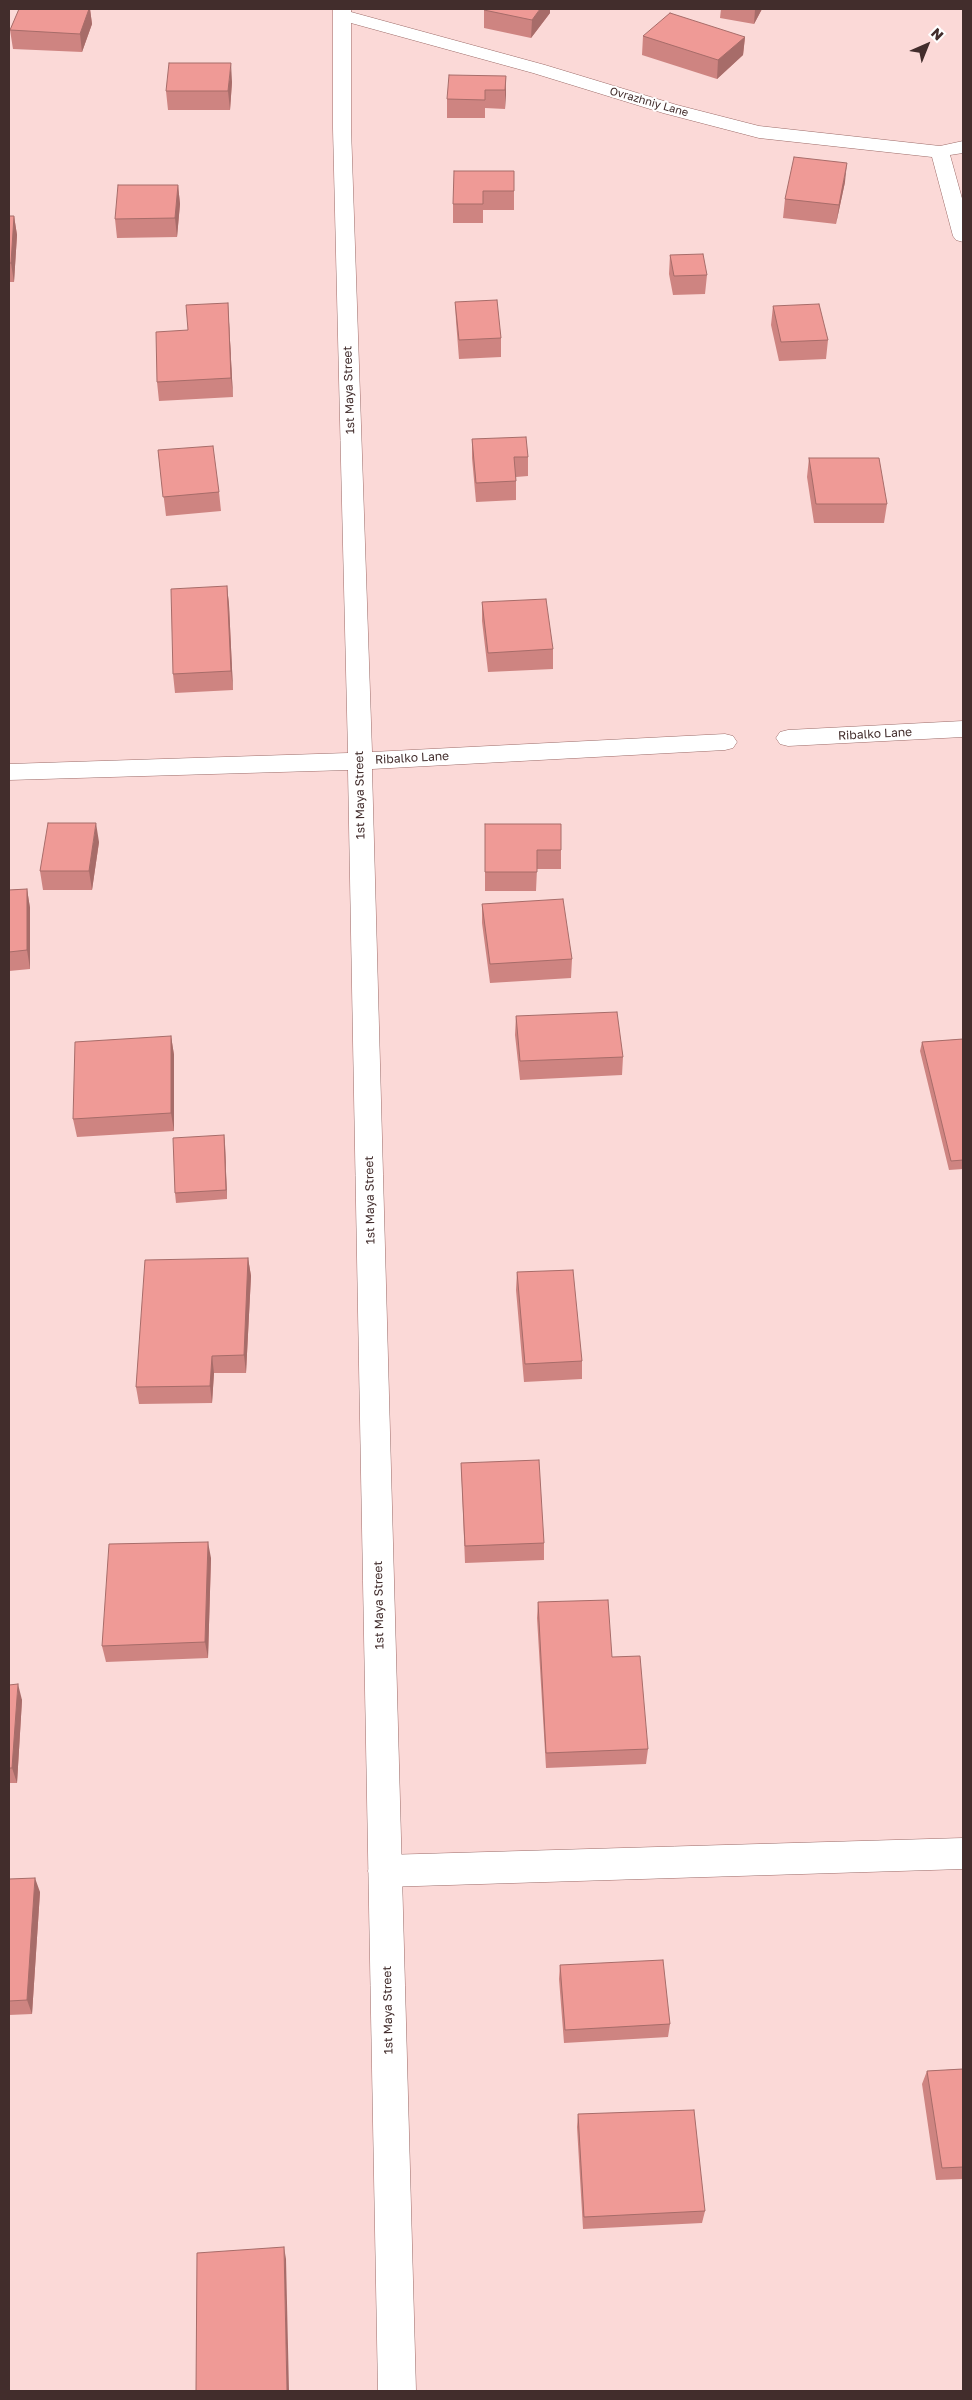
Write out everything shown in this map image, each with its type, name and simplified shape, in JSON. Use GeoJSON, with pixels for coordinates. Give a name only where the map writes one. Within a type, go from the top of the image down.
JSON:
{"type":"FeatureCollection","features":[{"type":"Feature","properties":{"kind":"street","name":"Ovrazhniy Lane"},"geometry":{"type":"LineString","coordinates":[[342,12],[670,109],[759,132],[940,152],[963,147]]}},
{"type":"Feature","properties":{"kind":"street","name":"1st Maya Street"},"geometry":{"type":"LineString","coordinates":[[342,12],[342,128],[360,761],[397,2391]]}},
{"type":"Feature","properties":{"kind":"street"},"geometry":{"type":"LineString","coordinates":[[940,152],[963,236]]}},
{"type":"Feature","properties":{"kind":"street","name":"Ribalko Lane"},"geometry":{"type":"LineString","coordinates":[[788,738],[963,729]]}},
{"type":"Feature","properties":{"kind":"street","name":"Ribalko Lane"},"geometry":{"type":"LineString","coordinates":[[9,772],[360,761],[725,742]]}},
{"type":"Feature","properties":{"kind":"street"},"geometry":{"type":"LineString","coordinates":[[385,1871],[963,1853]]}},
{"type":"Feature","properties":{"kind":"building"},"geometry":{"type":"Polygon","coordinates":[[[19,9],[89,9],[80,34],[10,30],[19,9]]]}},
{"type":"Feature","properties":{"kind":"building"},"geometry":{"type":"Polygon","coordinates":[[[485,9],[540,9],[532,20],[485,9]]]}},
{"type":"Feature","properties":{"kind":"building"},"geometry":{"type":"Polygon","coordinates":[[[670,13],[745,37],[718,60],[643,36],[670,13]]]}},
{"type":"Feature","properties":{"kind":"building"},"geometry":{"type":"Polygon","coordinates":[[[169,63],[231,63],[228,91],[166,91],[169,63]]]}},
{"type":"Feature","properties":{"kind":"building"},"geometry":{"type":"Polygon","coordinates":[[[449,75],[506,76],[505,90],[485,90],[485,100],[447,99],[449,75]]]}},
{"type":"Feature","properties":{"kind":"building"},"geometry":{"type":"Polygon","coordinates":[[[794,157],[847,163],[839,205],[785,199],[794,157]]]}},
{"type":"Feature","properties":{"kind":"building"},"geometry":{"type":"Polygon","coordinates":[[[454,171],[514,171],[514,191],[483,191],[483,204],[453,204],[454,171]]]}},
{"type":"Feature","properties":{"kind":"building"},"geometry":{"type":"Polygon","coordinates":[[[118,185],[178,185],[175,218],[115,219],[118,185]]]}},
{"type":"Feature","properties":{"kind":"building"},"geometry":{"type":"Polygon","coordinates":[[[9,216],[14,216],[11,263],[9,263],[9,216]]]}},
{"type":"Feature","properties":{"kind":"building"},"geometry":{"type":"Polygon","coordinates":[[[703,254],[707,275],[674,276],[670,255],[703,254]]]}},
{"type":"Feature","properties":{"kind":"building"},"geometry":{"type":"Polygon","coordinates":[[[497,300],[501,338],[459,340],[455,302],[497,300]]]}},
{"type":"Feature","properties":{"kind":"building"},"geometry":{"type":"Polygon","coordinates":[[[228,303],[231,378],[157,382],[156,332],[188,330],[186,305],[228,303]]]}},
{"type":"Feature","properties":{"kind":"building"},"geometry":{"type":"Polygon","coordinates":[[[819,304],[828,340],[781,342],[773,306],[819,304]]]}},
{"type":"Feature","properties":{"kind":"building"},"geometry":{"type":"Polygon","coordinates":[[[526,437],[528,457],[514,457],[516,481],[476,483],[472,439],[526,437]]]}},
{"type":"Feature","properties":{"kind":"building"},"geometry":{"type":"Polygon","coordinates":[[[213,446],[219,492],[163,497],[158,450],[213,446]]]}},
{"type":"Feature","properties":{"kind":"building"},"geometry":{"type":"Polygon","coordinates":[[[809,458],[879,458],[887,504],[816,504],[809,458]]]}},
{"type":"Feature","properties":{"kind":"building"},"geometry":{"type":"Polygon","coordinates":[[[227,586],[231,671],[173,674],[171,589],[227,586]]]}},
{"type":"Feature","properties":{"kind":"building"},"geometry":{"type":"Polygon","coordinates":[[[546,599],[553,649],[488,653],[482,602],[546,599]]]}},
{"type":"Feature","properties":{"kind":"building"},"geometry":{"type":"Polygon","coordinates":[[[48,823],[96,823],[89,871],[40,871],[48,823]]]}},
{"type":"Feature","properties":{"kind":"building"},"geometry":{"type":"Polygon","coordinates":[[[485,824],[561,824],[561,850],[537,850],[537,872],[485,872],[485,824]]]}},
{"type":"Feature","properties":{"kind":"building"},"geometry":{"type":"Polygon","coordinates":[[[27,889],[27,950],[9,952],[9,890],[27,889]]]}},
{"type":"Feature","properties":{"kind":"building"},"geometry":{"type":"Polygon","coordinates":[[[563,899],[572,959],[490,964],[482,904],[563,899]]]}},
{"type":"Feature","properties":{"kind":"building"},"geometry":{"type":"Polygon","coordinates":[[[617,1012],[623,1057],[520,1061],[516,1016],[617,1012]]]}},
{"type":"Feature","properties":{"kind":"building"},"geometry":{"type":"Polygon","coordinates":[[[171,1036],[171,1113],[73,1119],[75,1042],[171,1036]]]}},
{"type":"Feature","properties":{"kind":"building"},"geometry":{"type":"Polygon","coordinates":[[[963,1039],[963,1160],[951,1161],[922,1042],[963,1039]]]}},
{"type":"Feature","properties":{"kind":"building"},"geometry":{"type":"Polygon","coordinates":[[[224,1135],[226,1190],[175,1193],[173,1138],[224,1135]]]}},
{"type":"Feature","properties":{"kind":"building"},"geometry":{"type":"Polygon","coordinates":[[[248,1258],[244,1355],[212,1356],[210,1386],[136,1387],[145,1260],[248,1258]]]}},
{"type":"Feature","properties":{"kind":"building"},"geometry":{"type":"Polygon","coordinates":[[[573,1270],[582,1361],[525,1364],[517,1272],[573,1270]]]}},
{"type":"Feature","properties":{"kind":"building"},"geometry":{"type":"Polygon","coordinates":[[[539,1460],[544,1543],[465,1546],[461,1463],[539,1460]]]}},
{"type":"Feature","properties":{"kind":"building"},"geometry":{"type":"Polygon","coordinates":[[[208,1542],[205,1642],[102,1646],[109,1544],[208,1542]]]}},
{"type":"Feature","properties":{"kind":"building"},"geometry":{"type":"Polygon","coordinates":[[[608,1600],[612,1657],[640,1656],[648,1749],[546,1753],[538,1602],[608,1600]]]}},
{"type":"Feature","properties":{"kind":"building"},"geometry":{"type":"Polygon","coordinates":[[[18,1684],[12,1768],[9,1768],[9,1685],[18,1684]]]}},
{"type":"Feature","properties":{"kind":"building"},"geometry":{"type":"Polygon","coordinates":[[[35,1878],[27,2000],[9,2001],[9,1879],[35,1878]]]}},
{"type":"Feature","properties":{"kind":"building"},"geometry":{"type":"Polygon","coordinates":[[[663,1960],[670,2024],[565,2030],[560,1965],[663,1960]]]}},
{"type":"Feature","properties":{"kind":"building"},"geometry":{"type":"Polygon","coordinates":[[[963,2069],[963,2167],[942,2168],[927,2071],[963,2069]]]}},
{"type":"Feature","properties":{"kind":"building"},"geometry":{"type":"Polygon","coordinates":[[[694,2110],[705,2211],[584,2217],[578,2114],[694,2110]]]}},
{"type":"Feature","properties":{"kind":"building"},"geometry":{"type":"Polygon","coordinates":[[[284,2247],[287,2391],[196,2391],[197,2253],[284,2247]]]}}]}
